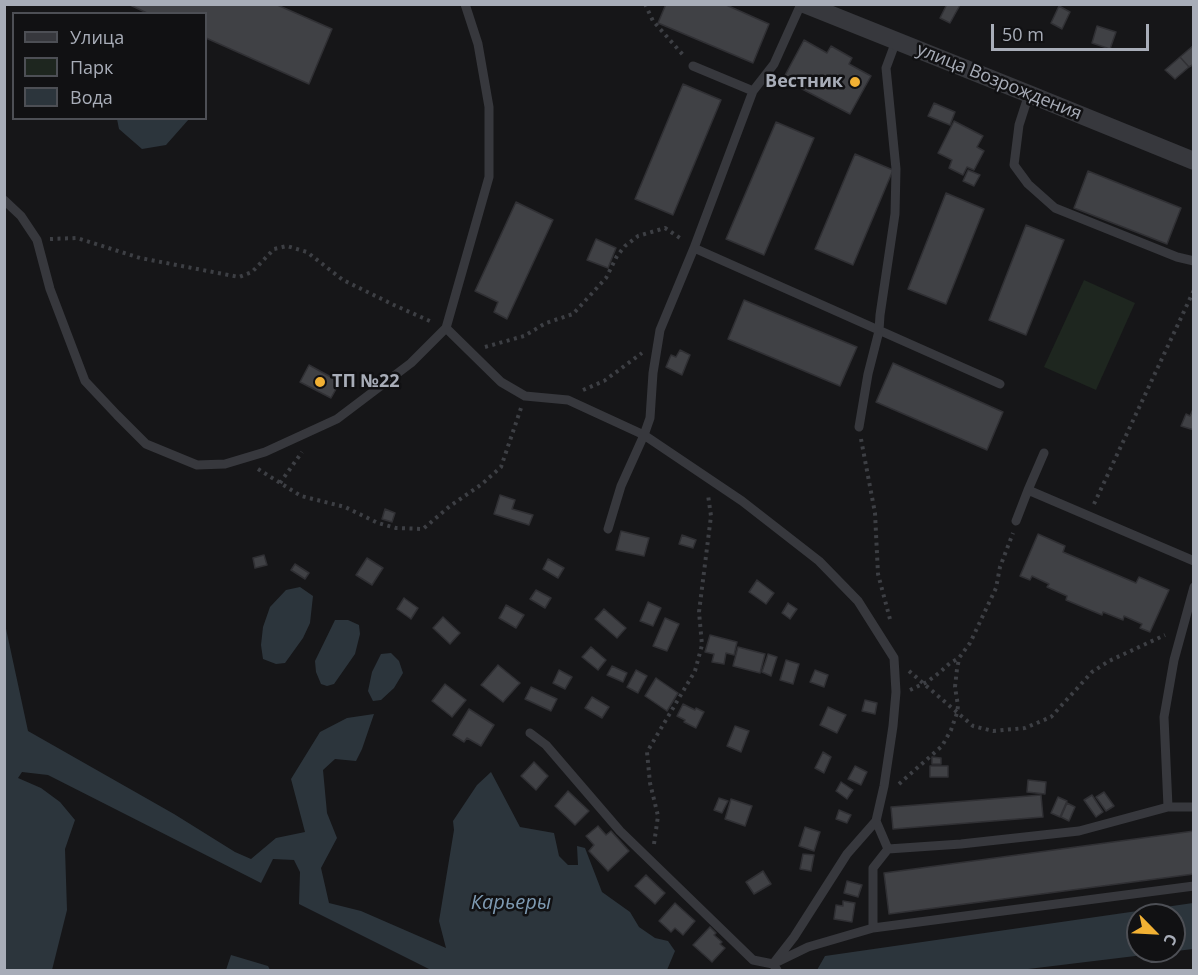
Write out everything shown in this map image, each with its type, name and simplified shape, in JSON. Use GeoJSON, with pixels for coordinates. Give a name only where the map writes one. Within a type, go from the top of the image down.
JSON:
{"type":"FeatureCollection","features":[{"type":"Feature","properties":{"kind":"street","name":"улица Возрождения"},"geometry":{"type":"LineString","coordinates":[[803,4],[1194,161]]}},
{"type":"Feature","properties":{"kind":"lane"},"geometry":{"type":"LineString","coordinates":[[4,200],[21,216],[37,240],[50,289],[85,381],[146,444],[197,465],[225,464],[265,452],[337,419],[411,363],[446,328],[489,177],[489,107],[478,44],[465,4]]}},
{"type":"Feature","properties":{"kind":"lane"},"geometry":{"type":"LineString","coordinates":[[608,529],[621,486],[650,418],[653,373],[660,330],[694,248],[753,91],[774,64],[803,4]]}},
{"type":"Feature","properties":{"kind":"lane"},"geometry":{"type":"LineString","coordinates":[[859,427],[867,374],[879,331],[895,214],[896,169],[886,68],[896,41]]}},
{"type":"Feature","properties":{"kind":"lane"},"geometry":{"type":"LineString","coordinates":[[693,66],[753,91]]}},
{"type":"Feature","properties":{"kind":"lane"},"geometry":{"type":"LineString","coordinates":[[1029,94],[1019,126],[1014,165],[1028,184],[1055,208],[1177,257],[1194,261]]}},
{"type":"Feature","properties":{"kind":"lane"},"geometry":{"type":"LineString","coordinates":[[694,248],[1000,384]]}},
{"type":"Feature","properties":{"kind":"lane"},"geometry":{"type":"LineString","coordinates":[[446,328],[501,382],[525,396],[568,400],[644,435],[742,501],[819,561],[858,601],[894,658],[896,696],[893,726],[876,820],[847,854],[775,967]]}},
{"type":"Feature","properties":{"kind":"lane"},"geometry":{"type":"LineString","coordinates":[[1016,520],[1044,453]]}},
{"type":"Feature","properties":{"kind":"lane"},"geometry":{"type":"LineString","coordinates":[[1028,490],[1089,514],[1194,561]]}},
{"type":"Feature","properties":{"kind":"lane"},"geometry":{"type":"LineString","coordinates":[[1168,807],[1164,717],[1174,660],[1194,586]]}},
{"type":"Feature","properties":{"kind":"lane"},"geometry":{"type":"LineString","coordinates":[[530,733],[546,745],[620,831],[753,960],[775,967],[808,947],[873,928],[1194,886]]}},
{"type":"Feature","properties":{"kind":"lane"},"geometry":{"type":"LineString","coordinates":[[873,928],[873,868],[888,849],[961,844],[1079,831],[1168,807],[1194,807]]}},
{"type":"Feature","properties":{"kind":"lane"},"geometry":{"type":"LineString","coordinates":[[876,820],[888,849]]}},
{"type":"Feature","properties":{"kind":"path"},"geometry":{"type":"LineString","coordinates":[[645,4],[653,21],[693,66]]}},
{"type":"Feature","properties":{"kind":"path"},"geometry":{"type":"LineString","coordinates":[[470,352],[525,336],[546,323],[573,314],[606,278],[625,246],[638,236],[665,228],[694,248]]}},
{"type":"Feature","properties":{"kind":"path"},"geometry":{"type":"LineString","coordinates":[[37,240],[77,238],[140,258],[239,277],[252,273],[274,249],[287,246],[307,252],[343,280],[446,328]]}},
{"type":"Feature","properties":{"kind":"path"},"geometry":{"type":"LineString","coordinates":[[1089,514],[1194,290]]}},
{"type":"Feature","properties":{"kind":"path"},"geometry":{"type":"LineString","coordinates":[[568,400],[586,388],[604,381],[658,342]]}},
{"type":"Feature","properties":{"kind":"path"},"geometry":{"type":"LineString","coordinates":[[243,458],[302,496],[345,507],[378,524],[396,528],[423,529],[501,467],[525,396]]}},
{"type":"Feature","properties":{"kind":"path"},"geometry":{"type":"LineString","coordinates":[[280,483],[318,427]]}},
{"type":"Feature","properties":{"kind":"path"},"geometry":{"type":"LineString","coordinates":[[859,427],[875,513],[878,574],[896,642],[894,658],[972,726],[993,731],[1025,728],[1051,717],[1092,672],[1109,661],[1182,628]]}},
{"type":"Feature","properties":{"kind":"path"},"geometry":{"type":"LineString","coordinates":[[651,860],[658,816],[650,783],[647,752],[695,671],[702,645],[699,612],[711,516],[706,476]]}},
{"type":"Feature","properties":{"kind":"path"},"geometry":{"type":"LineString","coordinates":[[896,696],[924,684],[939,674],[959,658],[970,643],[996,588],[1000,567],[1016,520]]}},
{"type":"Feature","properties":{"kind":"path"},"geometry":{"type":"LineString","coordinates":[[882,796],[942,746],[951,730],[958,706],[955,687],[959,658]]}},
{"type":"Feature","properties":{"kind":"green space"},"geometry":{"type":"Polygon","coordinates":[[[1084,280],[1135,303],[1096,390],[1044,367],[1084,280]]]}},
{"type":"Feature","properties":{"kind":"water"},"geometry":{"type":"Polygon","coordinates":[[[117,120],[188,120],[166,145],[142,149],[119,129],[117,120]]]}},
{"type":"Feature","properties":{"kind":"water"},"geometry":{"type":"Polygon","coordinates":[[[300,587],[313,596],[310,623],[303,638],[285,663],[276,664],[263,659],[261,645],[263,627],[270,607],[286,590],[300,587]]]}},
{"type":"Feature","properties":{"kind":"water"},"geometry":{"type":"Polygon","coordinates":[[[335,620],[348,620],[359,625],[360,634],[355,654],[334,684],[327,686],[321,684],[316,672],[315,661],[335,620]]]}},
{"type":"Feature","properties":{"kind":"water","name":"Карьеры"},"geometry":{"type":"Polygon","coordinates":[[[5,624],[28,731],[174,814],[235,852],[251,859],[276,838],[305,832],[291,779],[320,732],[347,718],[374,714],[356,761],[335,759],[323,770],[327,813],[337,838],[321,868],[329,903],[361,911],[446,948],[439,921],[454,830],[453,821],[477,785],[491,772],[520,827],[554,833],[559,856],[568,865],[578,865],[577,846],[585,848],[602,892],[630,912],[639,927],[655,938],[668,941],[675,951],[667,970],[431,970],[299,904],[300,872],[294,860],[273,859],[261,883],[48,775],[22,772],[18,778],[41,788],[60,802],[75,820],[65,849],[67,910],[52,970],[5,970],[5,624]]]}},
{"type":"Feature","properties":{"kind":"water"},"geometry":{"type":"Polygon","coordinates":[[[391,653],[399,661],[403,673],[394,688],[381,700],[373,701],[368,691],[372,672],[381,654],[391,653]]]}},
{"type":"Feature","properties":{"kind":"water"},"geometry":{"type":"Polygon","coordinates":[[[1193,903],[1193,949],[1186,950],[1186,904],[1193,903]]]}},
{"type":"Feature","properties":{"kind":"water"},"geometry":{"type":"Polygon","coordinates":[[[1126,913],[1126,957],[1020,970],[817,970],[825,956],[1126,913]]]}},
{"type":"Feature","properties":{"kind":"water"},"geometry":{"type":"Polygon","coordinates":[[[231,955],[268,966],[270,970],[226,970],[231,955]]]}},
{"type":"Feature","properties":{"kind":"building"},"geometry":{"type":"Polygon","coordinates":[[[128,4],[275,4],[332,29],[309,84],[207,38],[207,12],[145,12],[128,4]]]}},
{"type":"Feature","properties":{"kind":"building"},"geometry":{"type":"Polygon","coordinates":[[[666,4],[724,4],[769,24],[753,63],[658,23],[666,4]]]}},
{"type":"Feature","properties":{"kind":"building"},"geometry":{"type":"Polygon","coordinates":[[[947,4],[960,5],[950,23],[940,18],[947,4]]]}},
{"type":"Feature","properties":{"kind":"building"},"geometry":{"type":"Polygon","coordinates":[[[1059,6],[1070,12],[1062,29],[1051,23],[1059,6]]]}},
{"type":"Feature","properties":{"kind":"building"},"geometry":{"type":"Polygon","coordinates":[[[1097,26],[1116,32],[1110,49],[1092,43],[1097,26]]]}},
{"type":"Feature","properties":{"kind":"building"},"geometry":{"type":"Polygon","coordinates":[[[804,40],[827,53],[831,46],[852,58],[849,64],[871,76],[850,114],[783,79],[804,40]]]}},
{"type":"Feature","properties":{"kind":"building"},"geometry":{"type":"Polygon","coordinates":[[[1194,45],[1194,64],[1189,67],[1180,57],[1194,45]]]}},
{"type":"Feature","properties":{"kind":"building"},"geometry":{"type":"Polygon","coordinates":[[[1180,57],[1189,67],[1175,79],[1165,70],[1180,57]]]}},
{"type":"Feature","properties":{"kind":"building"},"geometry":{"type":"Polygon","coordinates":[[[683,84],[721,100],[673,215],[635,199],[683,84]]]}},
{"type":"Feature","properties":{"kind":"building"},"geometry":{"type":"Polygon","coordinates":[[[934,103],[955,112],[950,125],[928,116],[934,103]]]}},
{"type":"Feature","properties":{"kind":"building"},"geometry":{"type":"Polygon","coordinates":[[[954,121],[983,136],[977,147],[984,151],[974,170],[967,167],[963,175],[949,168],[952,160],[938,153],[954,121]]]}},
{"type":"Feature","properties":{"kind":"building"},"geometry":{"type":"Polygon","coordinates":[[[776,122],[814,138],[764,255],[726,239],[776,122]]]}},
{"type":"Feature","properties":{"kind":"building"},"geometry":{"type":"Polygon","coordinates":[[[855,154],[893,170],[853,265],[815,249],[855,154]]]}},
{"type":"Feature","properties":{"kind":"building"},"geometry":{"type":"Polygon","coordinates":[[[968,170],[980,175],[974,186],[963,181],[968,170]]]}},
{"type":"Feature","properties":{"kind":"building"},"geometry":{"type":"Polygon","coordinates":[[[1088,171],[1181,208],[1167,244],[1074,208],[1088,171]]]}},
{"type":"Feature","properties":{"kind":"building"},"geometry":{"type":"Polygon","coordinates":[[[946,193],[984,209],[946,304],[908,289],[946,193]]]}},
{"type":"Feature","properties":{"kind":"building"},"geometry":{"type":"Polygon","coordinates":[[[516,202],[553,220],[507,319],[494,312],[498,302],[475,291],[516,202]]]}},
{"type":"Feature","properties":{"kind":"building"},"geometry":{"type":"Polygon","coordinates":[[[1026,225],[1064,240],[1026,335],[989,320],[1026,225]]]}},
{"type":"Feature","properties":{"kind":"building"},"geometry":{"type":"Polygon","coordinates":[[[596,239],[616,248],[608,268],[587,260],[596,239]]]}},
{"type":"Feature","properties":{"kind":"building"},"geometry":{"type":"Polygon","coordinates":[[[744,300],[857,347],[840,386],[728,339],[744,300]]]}},
{"type":"Feature","properties":{"kind":"building"},"geometry":{"type":"Polygon","coordinates":[[[680,350],[690,355],[682,375],[666,367],[671,355],[676,357],[680,350]]]}},
{"type":"Feature","properties":{"kind":"building"},"geometry":{"type":"Polygon","coordinates":[[[893,363],[1003,412],[987,450],[876,402],[893,363]]]}},
{"type":"Feature","properties":{"kind":"building","name":"ТП №22"},"geometry":{"type":"Polygon","coordinates":[[[309,365],[340,382],[331,398],[300,382],[309,365]]]}},
{"type":"Feature","properties":{"kind":"building"},"geometry":{"type":"Polygon","coordinates":[[[1194,407],[1194,430],[1181,426],[1186,414],[1190,416],[1194,407]]]}},
{"type":"Feature","properties":{"kind":"building"},"geometry":{"type":"Polygon","coordinates":[[[500,495],[515,500],[512,509],[533,515],[529,525],[494,514],[500,495]]]}},
{"type":"Feature","properties":{"kind":"building"},"geometry":{"type":"Polygon","coordinates":[[[385,509],[395,513],[392,522],[382,519],[385,509]]]}},
{"type":"Feature","properties":{"kind":"building"},"geometry":{"type":"Polygon","coordinates":[[[621,531],[649,538],[644,556],[616,550],[621,531]]]}},
{"type":"Feature","properties":{"kind":"building"},"geometry":{"type":"Polygon","coordinates":[[[1038,534],[1065,546],[1063,552],[1136,583],[1139,577],[1169,590],[1150,632],[1140,628],[1142,624],[1124,616],[1123,620],[1103,612],[1102,615],[1066,600],[1067,596],[1047,587],[1049,584],[1032,576],[1030,580],[1020,576],[1038,534]]]}},
{"type":"Feature","properties":{"kind":"building"},"geometry":{"type":"Polygon","coordinates":[[[682,535],[696,540],[693,548],[679,544],[682,535]]]}},
{"type":"Feature","properties":{"kind":"building"},"geometry":{"type":"Polygon","coordinates":[[[264,555],[267,565],[255,568],[253,558],[264,555]]]}},
{"type":"Feature","properties":{"kind":"building"},"geometry":{"type":"Polygon","coordinates":[[[367,558],[383,568],[372,585],[356,575],[367,558]]]}},
{"type":"Feature","properties":{"kind":"building"},"geometry":{"type":"Polygon","coordinates":[[[548,559],[564,568],[558,578],[543,569],[548,559]]]}},
{"type":"Feature","properties":{"kind":"building"},"geometry":{"type":"Polygon","coordinates":[[[295,564],[309,573],[305,579],[291,570],[295,564]]]}},
{"type":"Feature","properties":{"kind":"building"},"geometry":{"type":"Polygon","coordinates":[[[757,580],[774,593],[766,604],[749,592],[757,580]]]}},
{"type":"Feature","properties":{"kind":"building"},"geometry":{"type":"Polygon","coordinates":[[[536,590],[551,598],[545,608],[530,599],[536,590]]]}},
{"type":"Feature","properties":{"kind":"building"},"geometry":{"type":"Polygon","coordinates":[[[404,598],[418,608],[411,619],[397,609],[404,598]]]}},
{"type":"Feature","properties":{"kind":"building"},"geometry":{"type":"Polygon","coordinates":[[[648,602],[661,608],[653,626],[640,621],[648,602]]]}},
{"type":"Feature","properties":{"kind":"building"},"geometry":{"type":"Polygon","coordinates":[[[788,603],[797,609],[790,619],[782,613],[788,603]]]}},
{"type":"Feature","properties":{"kind":"building"},"geometry":{"type":"Polygon","coordinates":[[[506,605],[524,615],[516,628],[499,618],[506,605]]]}},
{"type":"Feature","properties":{"kind":"building"},"geometry":{"type":"Polygon","coordinates":[[[604,609],[626,628],[617,638],[595,619],[604,609]]]}},
{"type":"Feature","properties":{"kind":"building"},"geometry":{"type":"Polygon","coordinates":[[[443,617],[460,633],[450,644],[433,628],[443,617]]]}},
{"type":"Feature","properties":{"kind":"building"},"geometry":{"type":"Polygon","coordinates":[[[665,618],[679,624],[667,651],[653,646],[665,618]]]}},
{"type":"Feature","properties":{"kind":"building"},"geometry":{"type":"Polygon","coordinates":[[[710,635],[737,642],[734,655],[726,653],[724,664],[712,662],[714,654],[705,652],[710,635]]]}},
{"type":"Feature","properties":{"kind":"building"},"geometry":{"type":"Polygon","coordinates":[[[591,647],[606,660],[598,670],[582,657],[591,647]]]}},
{"type":"Feature","properties":{"kind":"building"},"geometry":{"type":"Polygon","coordinates":[[[738,647],[765,654],[760,673],[733,666],[738,647]]]}},
{"type":"Feature","properties":{"kind":"building"},"geometry":{"type":"Polygon","coordinates":[[[768,654],[777,657],[771,676],[762,672],[768,654]]]}},
{"type":"Feature","properties":{"kind":"building"},"geometry":{"type":"Polygon","coordinates":[[[786,660],[799,664],[793,684],[780,680],[786,660]]]}},
{"type":"Feature","properties":{"kind":"building"},"geometry":{"type":"Polygon","coordinates":[[[498,665],[520,683],[503,702],[481,685],[498,665]]]}},
{"type":"Feature","properties":{"kind":"building"},"geometry":{"type":"Polygon","coordinates":[[[612,666],[627,673],[623,682],[607,675],[612,666]]]}},
{"type":"Feature","properties":{"kind":"building"},"geometry":{"type":"Polygon","coordinates":[[[559,670],[572,677],[565,689],[553,683],[559,670]]]}},
{"type":"Feature","properties":{"kind":"building"},"geometry":{"type":"Polygon","coordinates":[[[636,670],[647,676],[638,693],[627,687],[636,670]]]}},
{"type":"Feature","properties":{"kind":"building"},"geometry":{"type":"Polygon","coordinates":[[[815,670],[828,675],[824,687],[810,682],[815,670]]]}},
{"type":"Feature","properties":{"kind":"building"},"geometry":{"type":"Polygon","coordinates":[[[656,678],[678,693],[667,711],[645,696],[656,678]]]}},
{"type":"Feature","properties":{"kind":"building"},"geometry":{"type":"Polygon","coordinates":[[[445,684],[466,700],[452,717],[432,701],[445,684]]]}},
{"type":"Feature","properties":{"kind":"building"},"geometry":{"type":"Polygon","coordinates":[[[531,687],[557,699],[551,711],[525,699],[531,687]]]}},
{"type":"Feature","properties":{"kind":"building"},"geometry":{"type":"Polygon","coordinates":[[[592,697],[609,707],[602,718],[585,708],[592,697]]]}},
{"type":"Feature","properties":{"kind":"building"},"geometry":{"type":"Polygon","coordinates":[[[865,700],[877,703],[875,714],[862,711],[865,700]]]}},
{"type":"Feature","properties":{"kind":"building"},"geometry":{"type":"Polygon","coordinates":[[[683,704],[704,712],[696,728],[677,716],[683,704]]]}},
{"type":"Feature","properties":{"kind":"building"},"geometry":{"type":"Polygon","coordinates":[[[828,707],[846,715],[837,733],[820,725],[828,707]]]}},
{"type":"Feature","properties":{"kind":"building"},"geometry":{"type":"Polygon","coordinates":[[[469,709],[494,725],[481,746],[467,738],[464,742],[453,735],[469,709]]]}},
{"type":"Feature","properties":{"kind":"building"},"geometry":{"type":"Polygon","coordinates":[[[735,726],[749,731],[741,752],[727,746],[735,726]]]}},
{"type":"Feature","properties":{"kind":"building"},"geometry":{"type":"Polygon","coordinates":[[[823,752],[831,757],[824,773],[815,768],[823,752]]]}},
{"type":"Feature","properties":{"kind":"building"},"geometry":{"type":"Polygon","coordinates":[[[932,757],[941,758],[941,764],[932,764],[932,757]]]}},
{"type":"Feature","properties":{"kind":"building"},"geometry":{"type":"Polygon","coordinates":[[[534,762],[548,776],[536,790],[521,776],[534,762]]]}},
{"type":"Feature","properties":{"kind":"building"},"geometry":{"type":"Polygon","coordinates":[[[855,766],[867,772],[861,785],[848,779],[855,766]]]}},
{"type":"Feature","properties":{"kind":"building"},"geometry":{"type":"Polygon","coordinates":[[[930,766],[948,766],[948,777],[930,777],[930,766]]]}},
{"type":"Feature","properties":{"kind":"building"},"geometry":{"type":"Polygon","coordinates":[[[1028,780],[1046,782],[1045,794],[1027,792],[1028,780]]]}},
{"type":"Feature","properties":{"kind":"building"},"geometry":{"type":"Polygon","coordinates":[[[841,782],[853,790],[847,799],[836,791],[841,782]]]}},
{"type":"Feature","properties":{"kind":"building"},"geometry":{"type":"Polygon","coordinates":[[[568,791],[589,811],[575,825],[555,806],[568,791]]]}},
{"type":"Feature","properties":{"kind":"building"},"geometry":{"type":"Polygon","coordinates":[[[1104,792],[1114,806],[1106,811],[1096,797],[1104,792]]]}},
{"type":"Feature","properties":{"kind":"building"},"geometry":{"type":"Polygon","coordinates":[[[1041,795],[1043,817],[893,829],[891,807],[1041,795]]]}},
{"type":"Feature","properties":{"kind":"building"},"geometry":{"type":"Polygon","coordinates":[[[1092,795],[1103,812],[1096,817],[1084,800],[1092,795]]]}},
{"type":"Feature","properties":{"kind":"building"},"geometry":{"type":"Polygon","coordinates":[[[1058,797],[1067,801],[1060,817],[1051,813],[1058,797]]]}},
{"type":"Feature","properties":{"kind":"building"},"geometry":{"type":"Polygon","coordinates":[[[719,798],[728,801],[722,813],[714,810],[719,798]]]}},
{"type":"Feature","properties":{"kind":"building"},"geometry":{"type":"Polygon","coordinates":[[[731,799],[752,806],[745,826],[725,819],[731,799]]]}},
{"type":"Feature","properties":{"kind":"building"},"geometry":{"type":"Polygon","coordinates":[[[1067,803],[1075,807],[1069,821],[1061,817],[1067,803]]]}},
{"type":"Feature","properties":{"kind":"building"},"geometry":{"type":"Polygon","coordinates":[[[839,810],[851,815],[847,823],[836,819],[839,810]]]}},
{"type":"Feature","properties":{"kind":"building"},"geometry":{"type":"Polygon","coordinates":[[[598,826],[606,835],[611,831],[629,851],[608,871],[589,851],[594,845],[586,836],[598,826]]]}},
{"type":"Feature","properties":{"kind":"building"},"geometry":{"type":"Polygon","coordinates":[[[805,827],[820,832],[814,851],[799,846],[805,827]]]}},
{"type":"Feature","properties":{"kind":"building"},"geometry":{"type":"Polygon","coordinates":[[[1194,831],[1194,874],[889,914],[884,873],[1194,831]]]}},
{"type":"Feature","properties":{"kind":"building"},"geometry":{"type":"Polygon","coordinates":[[[803,854],[814,855],[811,871],[800,869],[803,854]]]}},
{"type":"Feature","properties":{"kind":"building"},"geometry":{"type":"Polygon","coordinates":[[[763,871],[771,884],[754,894],[746,882],[763,871]]]}},
{"type":"Feature","properties":{"kind":"building"},"geometry":{"type":"Polygon","coordinates":[[[646,875],[665,893],[655,904],[635,886],[646,875]]]}},
{"type":"Feature","properties":{"kind":"building"},"geometry":{"type":"Polygon","coordinates":[[[847,881],[862,885],[858,897],[844,893],[847,881]]]}},
{"type":"Feature","properties":{"kind":"building"},"geometry":{"type":"Polygon","coordinates":[[[843,901],[855,903],[852,922],[834,919],[836,905],[843,906],[843,901]]]}},
{"type":"Feature","properties":{"kind":"building"},"geometry":{"type":"Polygon","coordinates":[[[675,903],[695,921],[683,935],[675,928],[671,932],[659,921],[675,903]]]}},
{"type":"Feature","properties":{"kind":"building"},"geometry":{"type":"Polygon","coordinates":[[[710,927],[725,948],[712,962],[693,945],[710,927]]]}},
{"type":"Feature","properties":{"kind":"place","name":"Вестник"},"geometry":{"type":"Point","coordinates":[855,82]}},
{"type":"Feature","properties":{"kind":"place","name":"ТП №22"},"geometry":{"type":"Point","coordinates":[320,382]}}]}
